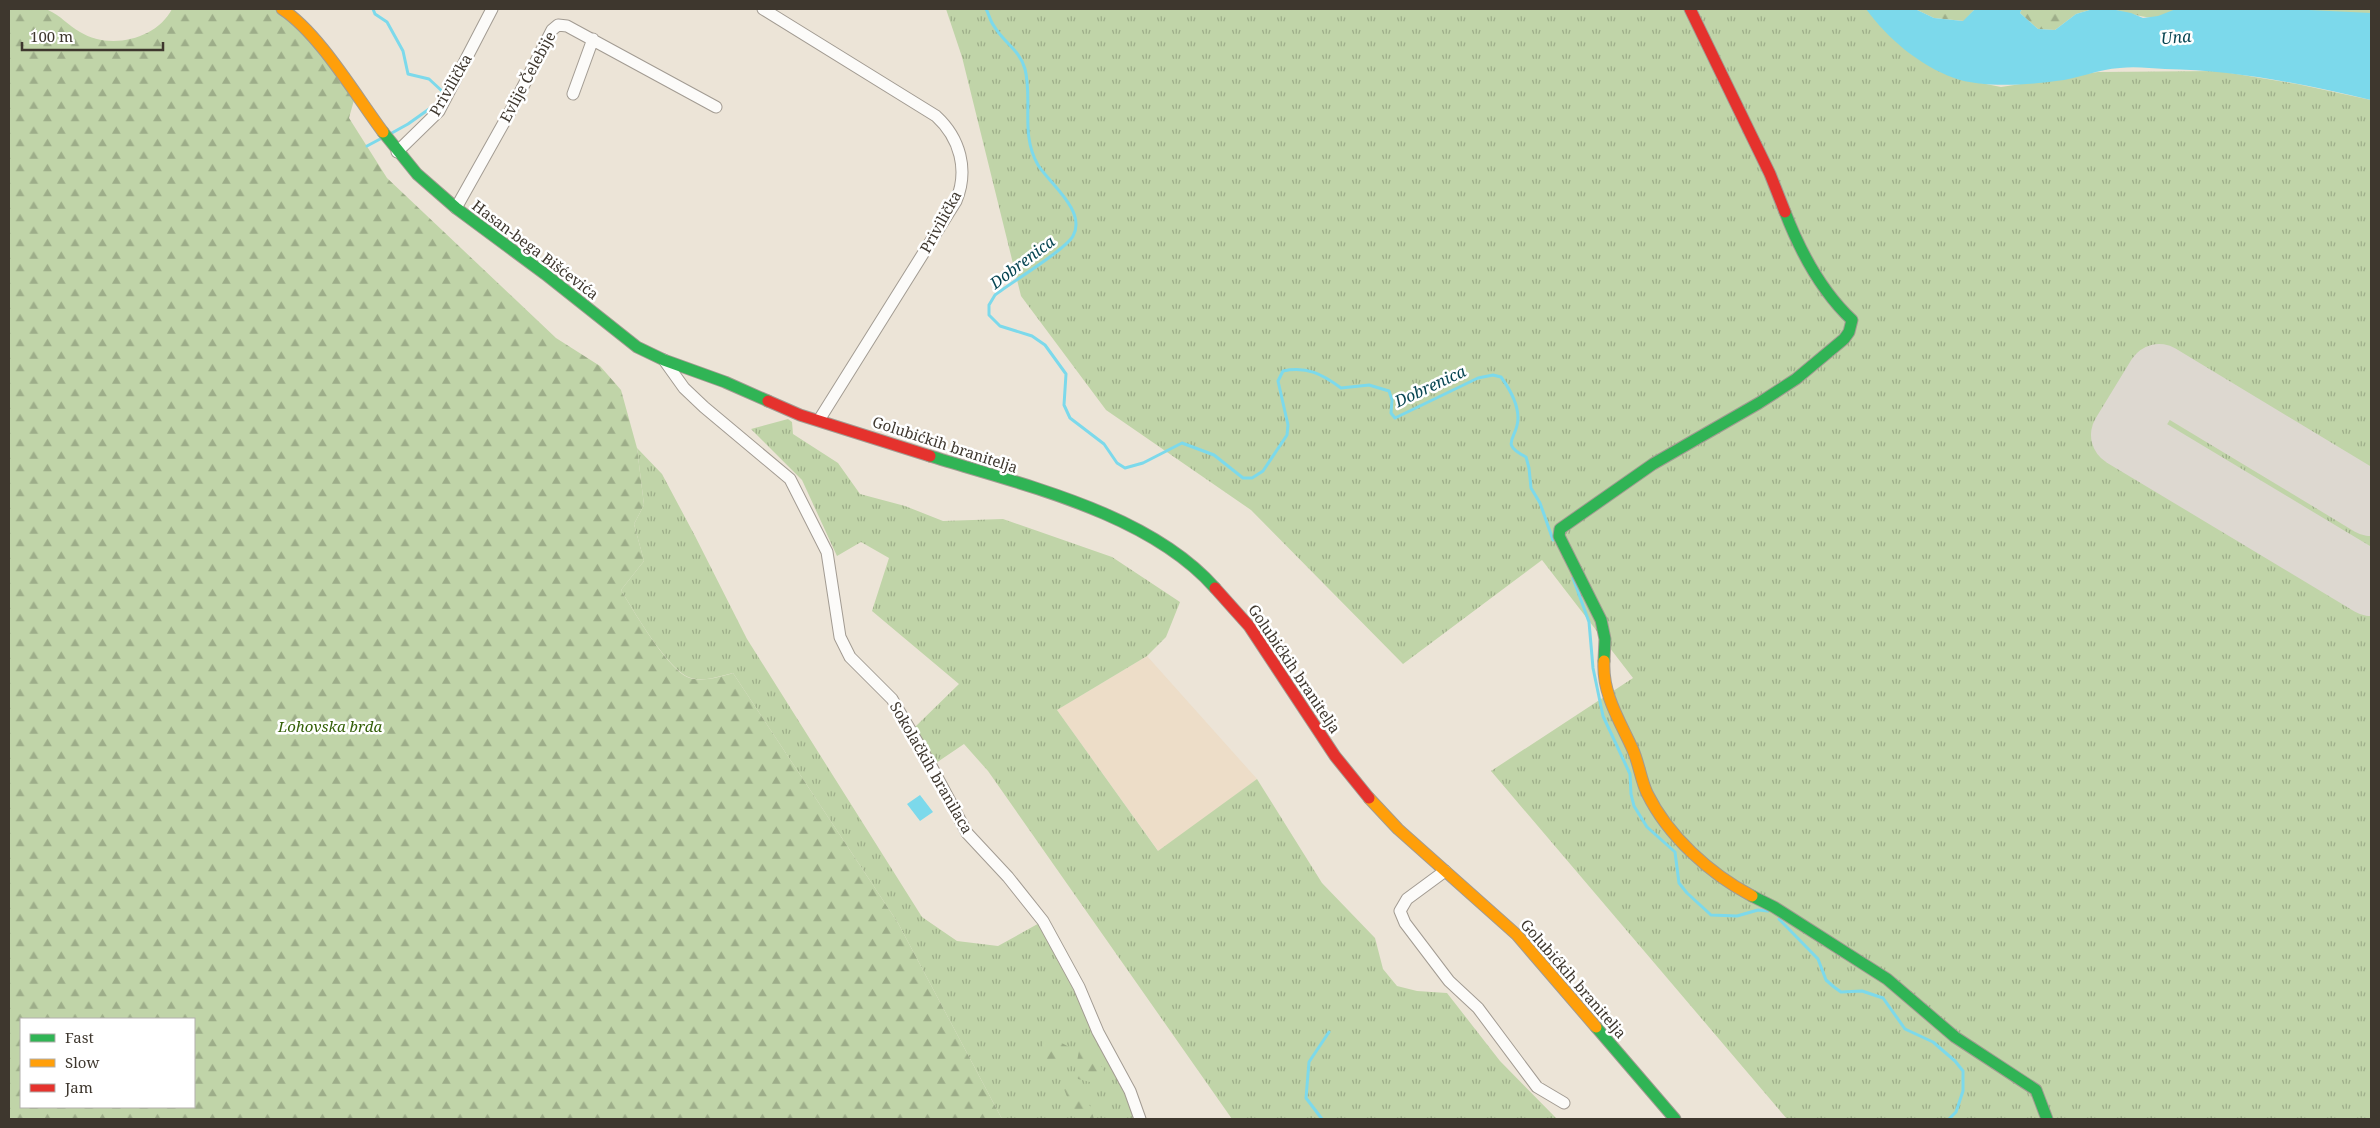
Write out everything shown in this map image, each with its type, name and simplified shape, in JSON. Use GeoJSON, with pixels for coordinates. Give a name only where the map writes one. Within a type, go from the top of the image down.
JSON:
{"type":"FeatureCollection","features":[{"type":"Feature","properties":{"kind":"street","name":"Hasan-bega Bišćevića"},"geometry":{"type":"LineString","coordinates":[[282,9],[293,16],[323,50],[397,152],[417,174],[456,208],[545,274],[622,337],[637,347],[664,360]]}},
{"type":"Feature","properties":{"kind":"street","name":"Privilička"},"geometry":{"type":"LineString","coordinates":[[397,152],[439,111],[492,9]]}},
{"type":"Feature","properties":{"kind":"street","name":"Privilička"},"geometry":{"type":"LineString","coordinates":[[762,9],[936,116],[953,134],[962,164],[961,190],[956,201],[820,420]]}},
{"type":"Feature","properties":{"kind":"street"},"geometry":{"type":"LineString","coordinates":[[1690,9],[1770,174],[1796,241],[1834,303],[1852,320],[1849,332],[1844,339],[1796,379],[1653,464],[1560,529],[1558,533],[1561,542],[1601,620],[1605,639],[1602,672],[1610,701],[1634,752],[1647,793],[1675,836],[1706,864],[1737,888],[1774,907],[1886,979],[1955,1038],[2036,1090],[2047,1119]]}},
{"type":"Feature","properties":{"kind":"street","name":"Evlije Čelebije"},"geometry":{"type":"LineString","coordinates":[[456,208],[511,110],[552,30],[558,25],[567,26],[593,39],[716,107]]}},
{"type":"Feature","properties":{"kind":"street"},"geometry":{"type":"LineString","coordinates":[[573,94],[593,39]]}},
{"type":"Feature","properties":{"kind":"street","name":"Golubićkih branitelja"},"geometry":{"type":"LineString","coordinates":[[664,360],[725,382],[774,404],[1041,491],[1111,517],[1151,536],[1180,555],[1213,586],[1249,626],[1335,756],[1367,796],[1445,871],[1517,935],[1676,1119]]}},
{"type":"Feature","properties":{"kind":"street","name":"Sokolačkih branilaca"},"geometry":{"type":"LineString","coordinates":[[664,360],[684,388],[790,479],[827,552],[840,637],[850,656],[892,699],[929,762],[967,833],[1008,878],[1043,921],[1079,987],[1098,1032],[1130,1091],[1140,1119]]}},
{"type":"Feature","properties":{"kind":"street"},"geometry":{"type":"LineString","coordinates":[[1445,871],[1407,899],[1400,912],[1405,923],[1449,981],[1478,1008],[1537,1086],[1564,1103]]}},
{"type":"Feature","properties":{"kind":"shaded area"},"geometry":{"type":"Polygon","coordinates":[[[1147,656],[1257,779],[1159,852],[1057,710],[1147,656]]]}},
{"type":"Feature","properties":{"kind":"green space","name":"Lohovska brda"},"geometry":{"type":"Polygon","coordinates":[[[34,8],[48,10],[80,32],[104,40],[118,41],[144,35],[165,20],[172,9],[282,9],[356,93],[349,118],[387,178],[556,338],[600,366],[621,390],[637,448],[644,505],[634,524],[644,561],[621,590],[662,653],[681,673],[690,678],[706,679],[733,673],[898,923],[1002,1119],[9,1119],[9,9],[34,8]]]}},
{"type":"Feature","properties":{"kind":"green space"},"geometry":{"type":"Polygon","coordinates":[[[946,9],[1871,9],[1911,54],[1956,78],[2001,87],[2098,72],[2218,71],[2297,84],[2371,100],[2371,1119],[1787,1119],[1491,771],[1633,678],[1542,560],[1403,664],[1251,510],[1106,410],[1021,296],[962,57],[946,9]]]}},
{"type":"Feature","properties":{"kind":"green space"},"geometry":{"type":"Polygon","coordinates":[[[1915,9],[1975,9],[1964,21],[1934,18],[1915,9]]]}},
{"type":"Feature","properties":{"kind":"green space"},"geometry":{"type":"Polygon","coordinates":[[[2022,9],[2093,9],[2076,14],[2055,30],[2038,29],[2020,13],[2022,9]]]}},
{"type":"Feature","properties":{"kind":"green space"},"geometry":{"type":"Polygon","coordinates":[[[2107,9],[2176,9],[2160,17],[2143,17],[2107,9]]]}},
{"type":"Feature","properties":{"kind":"green space"},"geometry":{"type":"Polygon","coordinates":[[[2259,9],[2371,9],[2371,21],[2259,9]]]}},
{"type":"Feature","properties":{"kind":"green space"},"geometry":{"type":"Polygon","coordinates":[[[788,419],[792,422],[793,434],[838,463],[860,494],[905,506],[943,521],[1003,519],[1112,557],[1180,602],[1166,637],[1147,656],[1057,710],[1158,851],[1257,779],[1322,883],[1375,938],[1383,969],[1397,986],[1417,991],[1447,993],[1500,1061],[1557,1119],[1232,1119],[988,771],[964,744],[936,763],[915,727],[959,684],[872,611],[889,558],[861,542],[837,556],[802,480],[751,429],[788,419]]]}},
{"type":"Feature","properties":{"kind":"green space"},"geometry":{"type":"Polygon","coordinates":[[[637,448],[662,474],[747,639],[922,917],[957,941],[998,946],[1043,921],[1140,1119],[1002,1119],[898,923],[733,673],[712,678],[696,679],[682,673],[662,653],[621,590],[644,561],[634,524],[644,505],[637,448]]]}},
{"type":"Feature","properties":{"kind":"green space"},"geometry":{"type":"Polygon","coordinates":[[[1042,1040],[1060,1042],[1069,1047],[1068,1057],[1057,1062],[1045,1061],[1042,1056],[1042,1040]]]}},
{"type":"Feature","properties":{"kind":"green space"},"geometry":{"type":"Polygon","coordinates":[[[1079,1051],[1093,1051],[1105,1073],[1098,1084],[1078,1079],[1075,1071],[1079,1051]]]}},
{"type":"Feature","properties":{"kind":"green space"},"geometry":{"type":"Polygon","coordinates":[[[1072,1085],[1090,1106],[1094,1119],[1076,1119],[1064,1089],[1072,1085]]]}},
{"type":"Feature","properties":{"kind":"water","name":"Una"},"geometry":{"type":"Polygon","coordinates":[[[1866,9],[1915,9],[1934,18],[1963,21],[1975,9],[2022,9],[2020,13],[2038,29],[2055,30],[2076,14],[2093,9],[2111,9],[2131,13],[2143,18],[2158,16],[2176,9],[2288,9],[2371,13],[2371,100],[2294,83],[2243,75],[2142,67],[2112,69],[2064,80],[2032,84],[2005,85],[1965,81],[1941,73],[1905,50],[1884,31],[1866,9]]]}},
{"type":"Feature","properties":{"kind":"water"},"geometry":{"type":"Polygon","coordinates":[[[920,795],[933,812],[920,821],[907,804],[920,795]]]}},
{"type":"Feature","properties":{"kind":"waterway"},"geometry":{"type":"LineString","coordinates":[[373,9],[375,14],[387,22],[403,51],[408,74],[429,79],[443,94]]}},
{"type":"Feature","properties":{"kind":"waterway","name":"Dobrenica"},"geometry":{"type":"LineString","coordinates":[[986,9],[991,22],[1023,62],[1028,93],[1028,129],[1033,153],[1038,165],[1071,207],[1076,227],[1073,236],[1060,249],[995,295],[989,305],[989,315],[1000,326],[1032,336],[1045,345],[1066,374],[1064,405],[1070,418],[1104,444],[1117,463],[1125,468],[1143,463],[1182,443],[1214,455],[1243,478],[1252,478],[1263,471],[1287,435],[1288,425],[1278,381],[1283,371],[1307,370],[1314,372],[1341,388],[1369,385],[1389,391],[1392,400],[1391,413],[1395,418],[1478,378],[1493,375],[1501,377],[1515,402],[1518,418],[1511,444],[1513,448],[1526,457],[1531,488],[1540,503],[1553,540]]}},
{"type":"Feature","properties":{"kind":"waterway"},"geometry":{"type":"LineString","coordinates":[[390,134],[439,102]]}},
{"type":"Feature","properties":{"kind":"waterway"},"geometry":{"type":"LineString","coordinates":[[367,146],[382,138]]}},
{"type":"Feature","properties":{"kind":"waterway","name":"Dobrenica"},"geometry":{"type":"LineString","coordinates":[[1573,578],[1589,622],[1593,668],[1603,716],[1630,774],[1634,806],[1647,827],[1675,852],[1679,883],[1711,915],[1737,916],[1758,910],[1768,911]]}},
{"type":"Feature","properties":{"kind":"waterway","name":"Dobrenica"},"geometry":{"type":"LineString","coordinates":[[1779,919],[1818,959],[1826,980],[1834,987],[1841,992],[1862,991],[1883,998],[1905,1029],[1933,1042],[1955,1061],[1963,1071],[1963,1091],[1956,1112],[1949,1119]]}},
{"type":"Feature","properties":{"kind":"waterway"},"geometry":{"type":"LineString","coordinates":[[1322,1119],[1306,1098],[1309,1062],[1329,1032]]}},
{"type":"Feature","properties":{"kind":"runway"},"geometry":{"type":"LineString","coordinates":[[2371,504],[2159,376],[2123,435],[2371,584]]}},
{"type":"Feature","properties":{"kind":"traffic: fast"},"geometry":{"type":"LineString","coordinates":[[383,132],[417,174],[456,208],[545,274],[637,347],[664,360],[725,382],[768,401]]}},
{"type":"Feature","properties":{"kind":"traffic: fast"},"geometry":{"type":"LineString","coordinates":[[1604,661],[1605,639],[1601,620],[1559,536],[1560,529],[1653,464],[1759,403],[1796,379],[1844,339],[1849,332],[1852,320],[1841,309],[1812,270],[1785,212]]}},
{"type":"Feature","properties":{"kind":"traffic: fast"},"geometry":{"type":"LineString","coordinates":[[930,456],[1044,491],[1120,521],[1156,540],[1188,562],[1215,588]]}},
{"type":"Feature","properties":{"kind":"traffic: fast"},"geometry":{"type":"LineString","coordinates":[[1752,896],[1774,907],[1887,979],[1955,1037],[2036,1090],[2047,1119]]}},
{"type":"Feature","properties":{"kind":"traffic: fast"},"geometry":{"type":"LineString","coordinates":[[1596,1027],[1675,1119]]}},
{"type":"Feature","properties":{"kind":"traffic: slow"},"geometry":{"type":"LineString","coordinates":[[282,9],[310,33],[383,132]]}},
{"type":"Feature","properties":{"kind":"traffic: slow"},"geometry":{"type":"LineString","coordinates":[[1604,661],[1604,673],[1609,696],[1633,750],[1647,793],[1656,809],[1678,839],[1706,865],[1721,877],[1752,896]]}},
{"type":"Feature","properties":{"kind":"traffic: slow"},"geometry":{"type":"LineString","coordinates":[[1369,798],[1398,829],[1517,935],[1596,1027]]}},
{"type":"Feature","properties":{"kind":"traffic: jam"},"geometry":{"type":"LineString","coordinates":[[1690,9],[1770,174],[1785,212]]}},
{"type":"Feature","properties":{"kind":"traffic: jam"},"geometry":{"type":"LineString","coordinates":[[768,401],[800,415],[930,456]]}},
{"type":"Feature","properties":{"kind":"traffic: jam"},"geometry":{"type":"LineString","coordinates":[[1215,588],[1249,626],[1335,756],[1369,798]]}}]}
